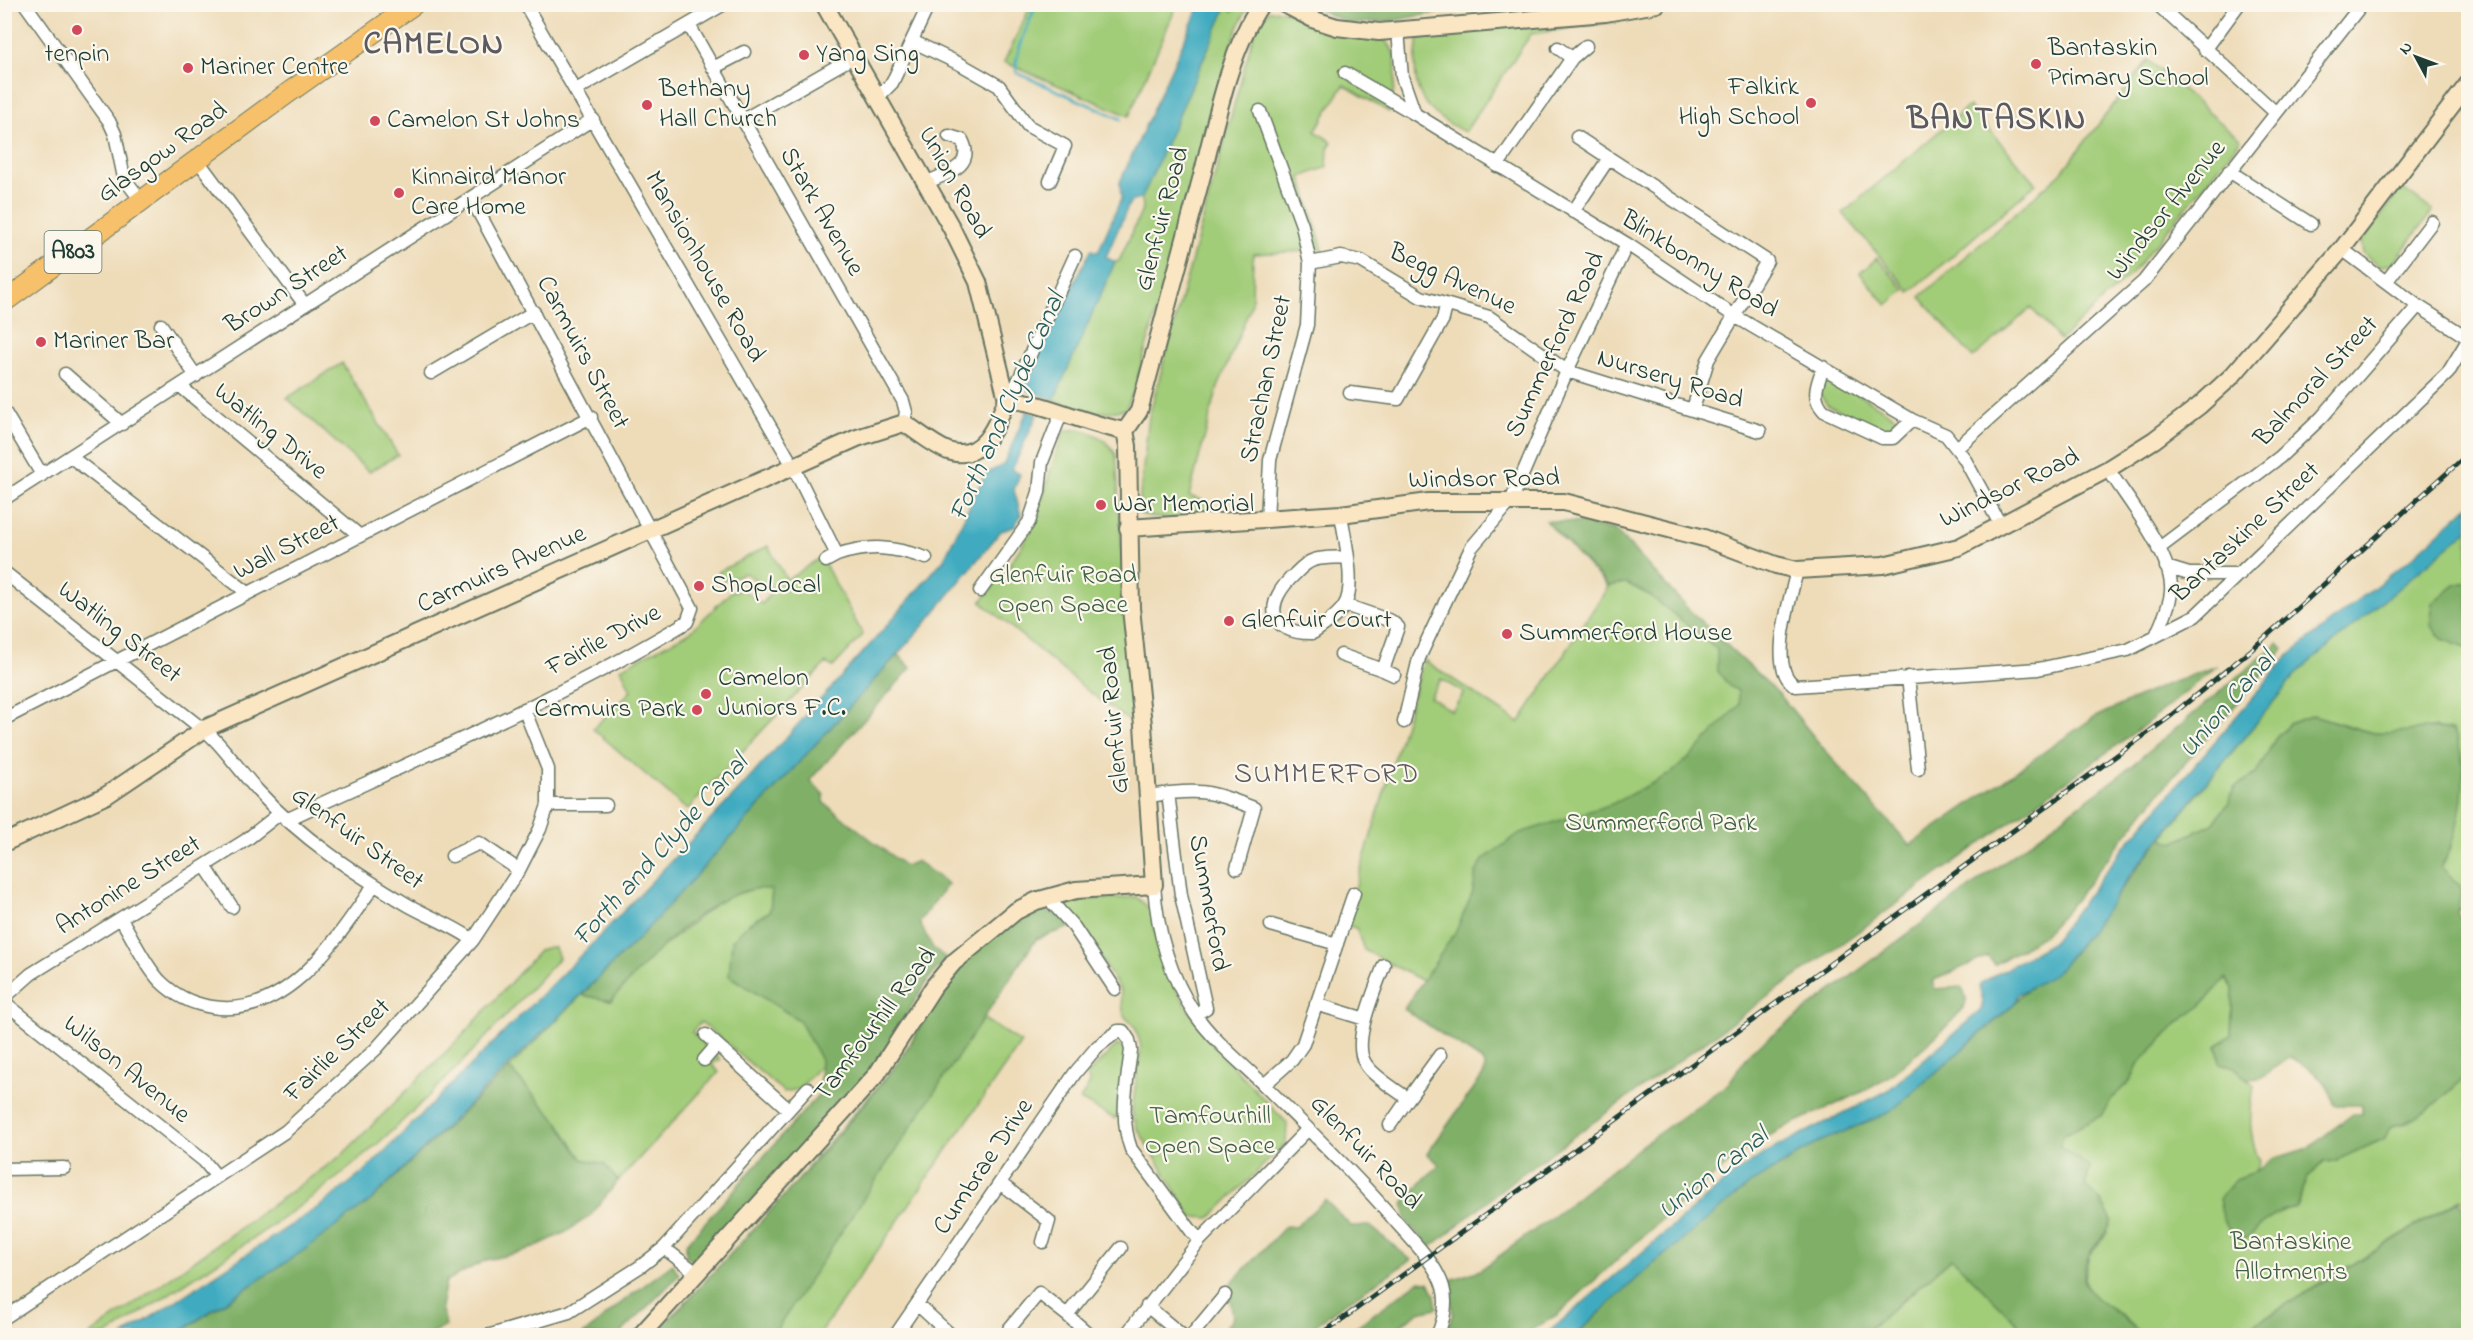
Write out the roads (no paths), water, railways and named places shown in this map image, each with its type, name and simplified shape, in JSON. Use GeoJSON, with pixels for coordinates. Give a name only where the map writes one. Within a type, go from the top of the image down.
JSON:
{"type":"FeatureCollection","features":[{"type":"Feature","properties":{"kind":"main road"},"geometry":{"type":"LineString","coordinates":[[383,27],[392,4]]}},
{"type":"Feature","properties":{"kind":"main road","name":"Glasgow Road"},"geometry":{"type":"LineString","coordinates":[[4,302],[199,162],[288,93],[414,4]]}},
{"type":"Feature","properties":{"kind":"street"},"geometry":{"type":"LineString","coordinates":[[25,4],[109,121],[115,134],[124,178],[143,203]]}},
{"type":"Feature","properties":{"kind":"street","name":"Mansionhouse Road"},"geometry":{"type":"LineString","coordinates":[[525,4],[793,466],[837,555]]}},
{"type":"Feature","properties":{"kind":"street"},"geometry":{"type":"LineString","coordinates":[[576,90],[724,4]]}},
{"type":"Feature","properties":{"kind":"street","name":"Union Road"},"geometry":{"type":"LineString","coordinates":[[824,4],[926,183],[978,282],[1016,400]]}},
{"type":"Feature","properties":{"kind":"street"},"geometry":{"type":"LineString","coordinates":[[878,97],[892,83],[928,4]]}},
{"type":"Feature","properties":{"kind":"street","name":"Glenfuir Road"},"geometry":{"type":"LineString","coordinates":[[1262,4],[1252,18],[1239,48],[1212,137],[1139,411],[1125,430],[1128,446],[1131,608],[1156,917],[1163,946],[1176,978],[1196,1014],[1222,1045],[1385,1208],[1423,1254],[1440,1280],[1445,1297],[1445,1314],[1437,1335]]}},
{"type":"Feature","properties":{"kind":"street"},"geometry":{"type":"LineString","coordinates":[[1284,4],[1315,20],[1337,27],[1364,31],[1398,31],[1605,13],[1657,4]]}},
{"type":"Feature","properties":{"kind":"street"},"geometry":{"type":"LineString","coordinates":[[2157,4],[2205,50],[2276,112]]}},
{"type":"Feature","properties":{"kind":"street"},"geometry":{"type":"LineString","coordinates":[[2205,50],[2239,4]]}},
{"type":"Feature","properties":{"kind":"street","name":"Windsor Avenue"},"geometry":{"type":"LineString","coordinates":[[1957,448],[2144,281],[2362,4]]}},
{"type":"Feature","properties":{"kind":"street","name":"Stark Avenue"},"geometry":{"type":"LineString","coordinates":[[689,25],[903,401],[906,412],[904,423]]}},
{"type":"Feature","properties":{"kind":"street"},"geometry":{"type":"LineString","coordinates":[[1398,31],[1402,77],[1415,114]]}},
{"type":"Feature","properties":{"kind":"street"},"geometry":{"type":"LineString","coordinates":[[912,41],[999,86],[1028,126],[1065,146],[1050,181]]}},
{"type":"Feature","properties":{"kind":"street"},"geometry":{"type":"LineString","coordinates":[[1497,166],[1572,58],[1586,46]]}},
{"type":"Feature","properties":{"kind":"street"},"geometry":{"type":"LineString","coordinates":[[1558,48],[1572,58]]}},
{"type":"Feature","properties":{"kind":"street"},"geometry":{"type":"LineString","coordinates":[[713,68],[744,52]]}},
{"type":"Feature","properties":{"kind":"street"},"geometry":{"type":"LineString","coordinates":[[743,120],[855,56]]}},
{"type":"Feature","properties":{"kind":"street","name":"Blinkbonny Road"},"geometry":{"type":"LineString","coordinates":[[1345,73],[1627,244],[1733,315],[1912,420],[1946,435],[1957,448],[2001,526]]}},
{"type":"Feature","properties":{"kind":"street","name":"Windsor Road"},"geometry":{"type":"LineString","coordinates":[[1128,528],[1267,521],[1429,502],[1564,502],[1704,538],[1776,565],[1797,570],[1883,565],[1959,547],[2108,469],[2154,440],[2199,406],[2232,376],[2342,249],[2469,84]]}},
{"type":"Feature","properties":{"kind":"street","name":"Strachan Street"},"geometry":{"type":"LineString","coordinates":[[1260,111],[1302,225],[1310,262],[1307,325],[1270,460],[1267,521]]}},
{"type":"Feature","properties":{"kind":"street","name":"Brown Street"},"geometry":{"type":"LineString","coordinates":[[4,499],[593,119]]}},
{"type":"Feature","properties":{"kind":"street"},"geometry":{"type":"LineString","coordinates":[[926,183],[960,166],[966,158],[967,149],[962,140],[949,136]]}},
{"type":"Feature","properties":{"kind":"street"},"geometry":{"type":"LineString","coordinates":[[1577,137],[1767,261],[1707,360],[1693,409]]}},
{"type":"Feature","properties":{"kind":"street"},"geometry":{"type":"LineString","coordinates":[[1573,212],[1609,158]]}},
{"type":"Feature","properties":{"kind":"street"},"geometry":{"type":"LineString","coordinates":[[199,162],[305,305]]}},
{"type":"Feature","properties":{"kind":"street"},"geometry":{"type":"LineString","coordinates":[[2229,171],[2311,224]]}},
{"type":"Feature","properties":{"kind":"street","name":"Carmuirs Street"},"geometry":{"type":"LineString","coordinates":[[471,198],[652,531]]}},
{"type":"Feature","properties":{"kind":"street"},"geometry":{"type":"LineString","coordinates":[[2386,282],[2432,222]]}},
{"type":"Feature","properties":{"kind":"street","name":"Summerford Road"},"geometry":{"type":"LineString","coordinates":[[1404,722],[1419,658],[1471,548],[1511,501],[1567,371],[1627,244]]}},
{"type":"Feature","properties":{"kind":"street"},"geometry":{"type":"LineString","coordinates":[[2342,249],[2418,306],[2469,339]]}},
{"type":"Feature","properties":{"kind":"street"},"geometry":{"type":"LineString","coordinates":[[904,423],[946,450],[968,451],[981,446],[1016,400],[1015,388],[1075,256]]}},
{"type":"Feature","properties":{"kind":"street","name":"Begg Avenue"},"geometry":{"type":"LineString","coordinates":[[1310,262],[1341,257],[1361,261],[1421,297],[1489,317],[1567,371]]}},
{"type":"Feature","properties":{"kind":"street"},"geometry":{"type":"LineString","coordinates":[[1350,393],[1398,399],[1443,319],[1446,306]]}},
{"type":"Feature","properties":{"kind":"street","name":"Balmoral Street"},"geometry":{"type":"LineString","coordinates":[[2158,549],[2280,458],[2322,417],[2418,306]]}},
{"type":"Feature","properties":{"kind":"street"},"geometry":{"type":"LineString","coordinates":[[431,373],[534,312]]}},
{"type":"Feature","properties":{"kind":"street"},"geometry":{"type":"LineString","coordinates":[[161,325],[196,376]]}},
{"type":"Feature","properties":{"kind":"street","name":"Bantaskine Street"},"geometry":{"type":"LineString","coordinates":[[1797,570],[1783,633],[1781,668],[1788,682],[1796,686],[2038,669],[2128,650],[2195,616],[2448,373],[2469,339]]}},
{"type":"Feature","properties":{"kind":"street"},"geometry":{"type":"LineString","coordinates":[[1824,367],[1814,393],[1817,404],[1824,411],[1882,438],[1893,438],[1912,420]]}},
{"type":"Feature","properties":{"kind":"street","name":"Nursery Road"},"geometry":{"type":"LineString","coordinates":[[1567,371],[1760,432]]}},
{"type":"Feature","properties":{"kind":"street"},"geometry":{"type":"LineString","coordinates":[[65,374],[122,424]]}},
{"type":"Feature","properties":{"kind":"street","name":"Watling Drive"},"geometry":{"type":"LineString","coordinates":[[180,386],[360,536]]}},
{"type":"Feature","properties":{"kind":"street"},"geometry":{"type":"LineString","coordinates":[[1016,400],[1125,430]]}},
{"type":"Feature","properties":{"kind":"street"},"geometry":{"type":"LineString","coordinates":[[4,411],[42,475]]}},
{"type":"Feature","properties":{"kind":"street"},"geometry":{"type":"LineString","coordinates":[[980,591],[1029,522],[1039,492],[1042,462],[1055,412]]}},
{"type":"Feature","properties":{"kind":"street","name":"Wall Street"},"geometry":{"type":"LineString","coordinates":[[4,719],[591,417]]}},
{"type":"Feature","properties":{"kind":"street","name":"Carmuirs Avenue"},"geometry":{"type":"LineString","coordinates":[[4,843],[107,795],[206,729],[793,466],[857,438],[904,423]]}},
{"type":"Feature","properties":{"kind":"street"},"geometry":{"type":"LineString","coordinates":[[71,457],[248,593]]}},
{"type":"Feature","properties":{"kind":"street"},"geometry":{"type":"LineString","coordinates":[[2108,469],[2158,549],[2166,567],[2171,591],[2156,636]]}},
{"type":"Feature","properties":{"kind":"street"},"geometry":{"type":"LineString","coordinates":[[1341,514],[1347,557],[1350,589],[1345,605],[1313,633],[1297,633],[1281,626],[1274,614],[1275,598],[1286,582],[1314,560],[1347,557]]}},
{"type":"Feature","properties":{"kind":"street","name":"Fairlie Drive"},"geometry":{"type":"LineString","coordinates":[[283,817],[524,709],[635,654],[687,622],[692,608],[652,531]]}},
{"type":"Feature","properties":{"kind":"street"},"geometry":{"type":"LineString","coordinates":[[826,561],[837,555],[878,546],[903,550],[926,558]]}},
{"type":"Feature","properties":{"kind":"street"},"geometry":{"type":"LineString","coordinates":[[2166,567],[2189,574],[2240,574]]}},
{"type":"Feature","properties":{"kind":"street","name":"Watling Street"},"geometry":{"type":"LineString","coordinates":[[4,572],[196,724],[206,729]]}},
{"type":"Feature","properties":{"kind":"street"},"geometry":{"type":"LineString","coordinates":[[1341,655],[1388,673],[1398,627],[1391,621],[1345,605]]}},
{"type":"Feature","properties":{"kind":"street"},"geometry":{"type":"LineString","coordinates":[[1908,677],[1918,769]]}},
{"type":"Feature","properties":{"kind":"street","name":"Fairlie Street"},"geometry":{"type":"LineString","coordinates":[[4,1318],[286,1131],[328,1095],[400,1024],[473,940],[519,870],[540,829],[548,805],[548,769],[524,709]]}},
{"type":"Feature","properties":{"kind":"street","name":"Glenfuir Street"},"geometry":{"type":"LineString","coordinates":[[206,729],[232,764],[283,817],[374,885],[473,940]]}},
{"type":"Feature","properties":{"kind":"street","name":"Summerford"},"geometry":{"type":"LineString","coordinates":[[1148,796],[1187,790],[1210,792],[1254,808],[1237,868]]}},
{"type":"Feature","properties":{"kind":"street","name":"Summerford"},"geometry":{"type":"LineString","coordinates":[[1168,793],[1181,895],[1206,1008],[1196,1014]]}},
{"type":"Feature","properties":{"kind":"street"},"geometry":{"type":"LineString","coordinates":[[548,805],[606,805]]}},
{"type":"Feature","properties":{"kind":"street","name":"Antonine Street"},"geometry":{"type":"LineString","coordinates":[[6,1005],[31,974],[283,817]]}},
{"type":"Feature","properties":{"kind":"street"},"geometry":{"type":"LineString","coordinates":[[452,856],[479,843],[519,870]]}},
{"type":"Feature","properties":{"kind":"street"},"geometry":{"type":"LineString","coordinates":[[205,866],[232,907]]}},
{"type":"Feature","properties":{"kind":"street"},"geometry":{"type":"LineString","coordinates":[[121,919],[159,980],[174,992],[198,1005],[228,1010],[252,1006],[273,997],[324,953],[374,885]]}},
{"type":"Feature","properties":{"kind":"street","name":"Tamfourhill Road"},"geometry":{"type":"LineString","coordinates":[[640,1335],[698,1274],[876,1074],[934,986],[954,962],[1016,911],[1047,897],[1076,890],[1154,885]]}},
{"type":"Feature","properties":{"kind":"street"},"geometry":{"type":"LineString","coordinates":[[1264,1085],[1292,1060],[1303,1044],[1354,893]]}},
{"type":"Feature","properties":{"kind":"street"},"geometry":{"type":"LineString","coordinates":[[1047,897],[1074,927],[1115,989]]}},
{"type":"Feature","properties":{"kind":"street"},"geometry":{"type":"LineString","coordinates":[[1271,925],[1337,944]]}},
{"type":"Feature","properties":{"kind":"street"},"geometry":{"type":"LineString","coordinates":[[1384,965],[1365,1019],[1359,1050],[1365,1065],[1408,1099]]}},
{"type":"Feature","properties":{"kind":"street"},"geometry":{"type":"LineString","coordinates":[[1316,1004],[1365,1019]]}},
{"type":"Feature","properties":{"kind":"street","name":"Wilson Avenue"},"geometry":{"type":"LineString","coordinates":[[6,1005],[204,1161],[217,1177]]}},
{"type":"Feature","properties":{"kind":"street","name":"Cumbrae Drive"},"geometry":{"type":"LineString","coordinates":[[895,1335],[1075,1073],[1096,1047],[1118,1031],[1123,1031],[1129,1040],[1131,1050],[1124,1116],[1125,1134],[1131,1149],[1200,1240]]}},
{"type":"Feature","properties":{"kind":"street"},"geometry":{"type":"LineString","coordinates":[[706,1035],[788,1109]]}},
{"type":"Feature","properties":{"kind":"street"},"geometry":{"type":"LineString","coordinates":[[704,1060],[717,1045]]}},
{"type":"Feature","properties":{"kind":"street"},"geometry":{"type":"LineString","coordinates":[[1390,1125],[1440,1055]]}},
{"type":"Feature","properties":{"kind":"street"},"geometry":{"type":"LineString","coordinates":[[487,1335],[569,1312],[641,1266],[664,1248],[808,1088]]}},
{"type":"Feature","properties":{"kind":"street"},"geometry":{"type":"LineString","coordinates":[[1125,1335],[1200,1240],[1308,1130]]}},
{"type":"Feature","properties":{"kind":"street"},"geometry":{"type":"LineString","coordinates":[[4,1169],[64,1168]]}},
{"type":"Feature","properties":{"kind":"street"},"geometry":{"type":"LineString","coordinates":[[1000,1183],[1049,1221],[1044,1242]]}},
{"type":"Feature","properties":{"kind":"street"},"geometry":{"type":"LineString","coordinates":[[664,1248],[698,1274]]}},
{"type":"Feature","properties":{"kind":"street"},"geometry":{"type":"LineString","coordinates":[[1067,1315],[1121,1248]]}},
{"type":"Feature","properties":{"kind":"street"},"geometry":{"type":"LineString","coordinates":[[1017,1335],[1009,1329],[1039,1293],[1091,1335]]}},
{"type":"Feature","properties":{"kind":"street"},"geometry":{"type":"LineString","coordinates":[[1191,1335],[1225,1295]]}},
{"type":"Feature","properties":{"kind":"street"},"geometry":{"type":"LineString","coordinates":[[917,1304],[952,1335]]}},
{"type":"Feature","properties":{"kind":"street"},"geometry":{"type":"LineString","coordinates":[[1147,1305],[1184,1335]]}},
{"type":"Feature","properties":{"kind":"water"},"geometry":{"type":"Polygon","coordinates":[[[1200,5],[1219,5],[1226,8],[1142,198],[1130,202],[1106,257],[1115,262],[1054,400],[1027,390],[1033,365],[1091,250],[1098,252],[1121,199],[1120,182],[1200,5]]]}},
{"type":"Feature","properties":{"kind":"water"},"geometry":{"type":"Polygon","coordinates":[[[1027,411],[1037,415],[1012,470],[1020,474],[1014,490],[1021,515],[1014,527],[1001,531],[924,625],[639,938],[370,1201],[300,1253],[174,1335],[124,1335],[323,1204],[366,1170],[591,945],[736,793],[944,559],[985,474],[1003,465],[1027,411]]]}},
{"type":"Feature","properties":{"kind":"water"},"geometry":{"type":"Polygon","coordinates":[[[2468,506],[2468,530],[2298,672],[2130,875],[2103,915],[2061,967],[2050,977],[2018,994],[2014,1004],[1890,1112],[1819,1142],[1751,1183],[1645,1271],[1575,1335],[1545,1335],[1734,1174],[1765,1153],[1887,1091],[1981,1010],[1983,1001],[1979,987],[1981,983],[2053,942],[2121,851],[2288,656],[2410,559],[2468,506]]]}},
{"type":"Feature","properties":{"kind":"waterway"},"geometry":{"type":"LineString","coordinates":[[1036,4],[1019,49],[1017,73],[1121,119]]}},
{"type":"Feature","properties":{"kind":"railway"},"geometry":{"type":"LineString","coordinates":[[1319,1336],[2168,718],[2250,651],[2468,454]]}},
{"type":"Feature","properties":{"kind":"place","name":"tenpin"},"geometry":{"type":"Point","coordinates":[77,30]}},
{"type":"Feature","properties":{"kind":"place","name":"Yang Sing"},"geometry":{"type":"Point","coordinates":[804,55]}},
{"type":"Feature","properties":{"kind":"place","name":"Bantaskin Primary School"},"geometry":{"type":"Point","coordinates":[2036,64]}},
{"type":"Feature","properties":{"kind":"place","name":"Mariner Centre"},"geometry":{"type":"Point","coordinates":[188,68]}},
{"type":"Feature","properties":{"kind":"place","name":"Falkirk High School"},"geometry":{"type":"Point","coordinates":[1811,103]}},
{"type":"Feature","properties":{"kind":"place","name":"Bethany Hall Church"},"geometry":{"type":"Point","coordinates":[647,105]}},
{"type":"Feature","properties":{"kind":"place","name":"Camelon St Johns"},"geometry":{"type":"Point","coordinates":[375,121]}},
{"type":"Feature","properties":{"kind":"place","name":"Kinnaird Manor Care Home"},"geometry":{"type":"Point","coordinates":[399,193]}},
{"type":"Feature","properties":{"kind":"place","name":"Mariner Bar"},"geometry":{"type":"Point","coordinates":[41,342]}},
{"type":"Feature","properties":{"kind":"place","name":"War Memorial"},"geometry":{"type":"Point","coordinates":[1101,505]}},
{"type":"Feature","properties":{"kind":"place","name":"ShopLocal"},"geometry":{"type":"Point","coordinates":[699,586]}},
{"type":"Feature","properties":{"kind":"place","name":"Glenfuir Court"},"geometry":{"type":"Point","coordinates":[1229,621]}},
{"type":"Feature","properties":{"kind":"place","name":"Summerford House"},"geometry":{"type":"Point","coordinates":[1507,634]}},
{"type":"Feature","properties":{"kind":"place","name":"Camelon Juniors F.C."},"geometry":{"type":"Point","coordinates":[706,694]}},
{"type":"Feature","properties":{"kind":"place","name":"Carmuirs Park"},"geometry":{"type":"Point","coordinates":[697,710]}},
{"type":"Feature","properties":{"kind":"district","name":"CAMELON"},"geometry":{"type":"Point","coordinates":[434,45]}},
{"type":"Feature","properties":{"kind":"district","name":"BANTASKIN"},"geometry":{"type":"Point","coordinates":[1997,120]}},
{"type":"Feature","properties":{"kind":"district","name":"SUMMERFORD"},"geometry":{"type":"Point","coordinates":[1327,775]}},
{"type":"Feature","properties":{"kind":"water label","name":"Forth and Clyde Canal"},"geometry":{"type":"Point","coordinates":[1008,407]}},
{"type":"Feature","properties":{"kind":"water label","name":"Union Canal"},"geometry":{"type":"Point","coordinates":[2228,705]}},
{"type":"Feature","properties":{"kind":"water label","name":"Forth and Clyde Canal"},"geometry":{"type":"Point","coordinates":[661,851]}},
{"type":"Feature","properties":{"kind":"water label","name":"Union Canal"},"geometry":{"type":"Point","coordinates":[1714,1174]}},
{"type":"Feature","properties":{"kind":"park label","name":"Glenfuir Road Open Space"},"geometry":{"type":"Point","coordinates":[1063,591]}},
{"type":"Feature","properties":{"kind":"park label","name":"Summerford Park"},"geometry":{"type":"Point","coordinates":[1661,824]}},
{"type":"Feature","properties":{"kind":"park label","name":"Tamfourhill Open Space"},"geometry":{"type":"Point","coordinates":[1210,1132]}},
{"type":"Feature","properties":{"kind":"park label","name":"Bantaskine Allotments"},"geometry":{"type":"Point","coordinates":[2291,1258]}}]}
